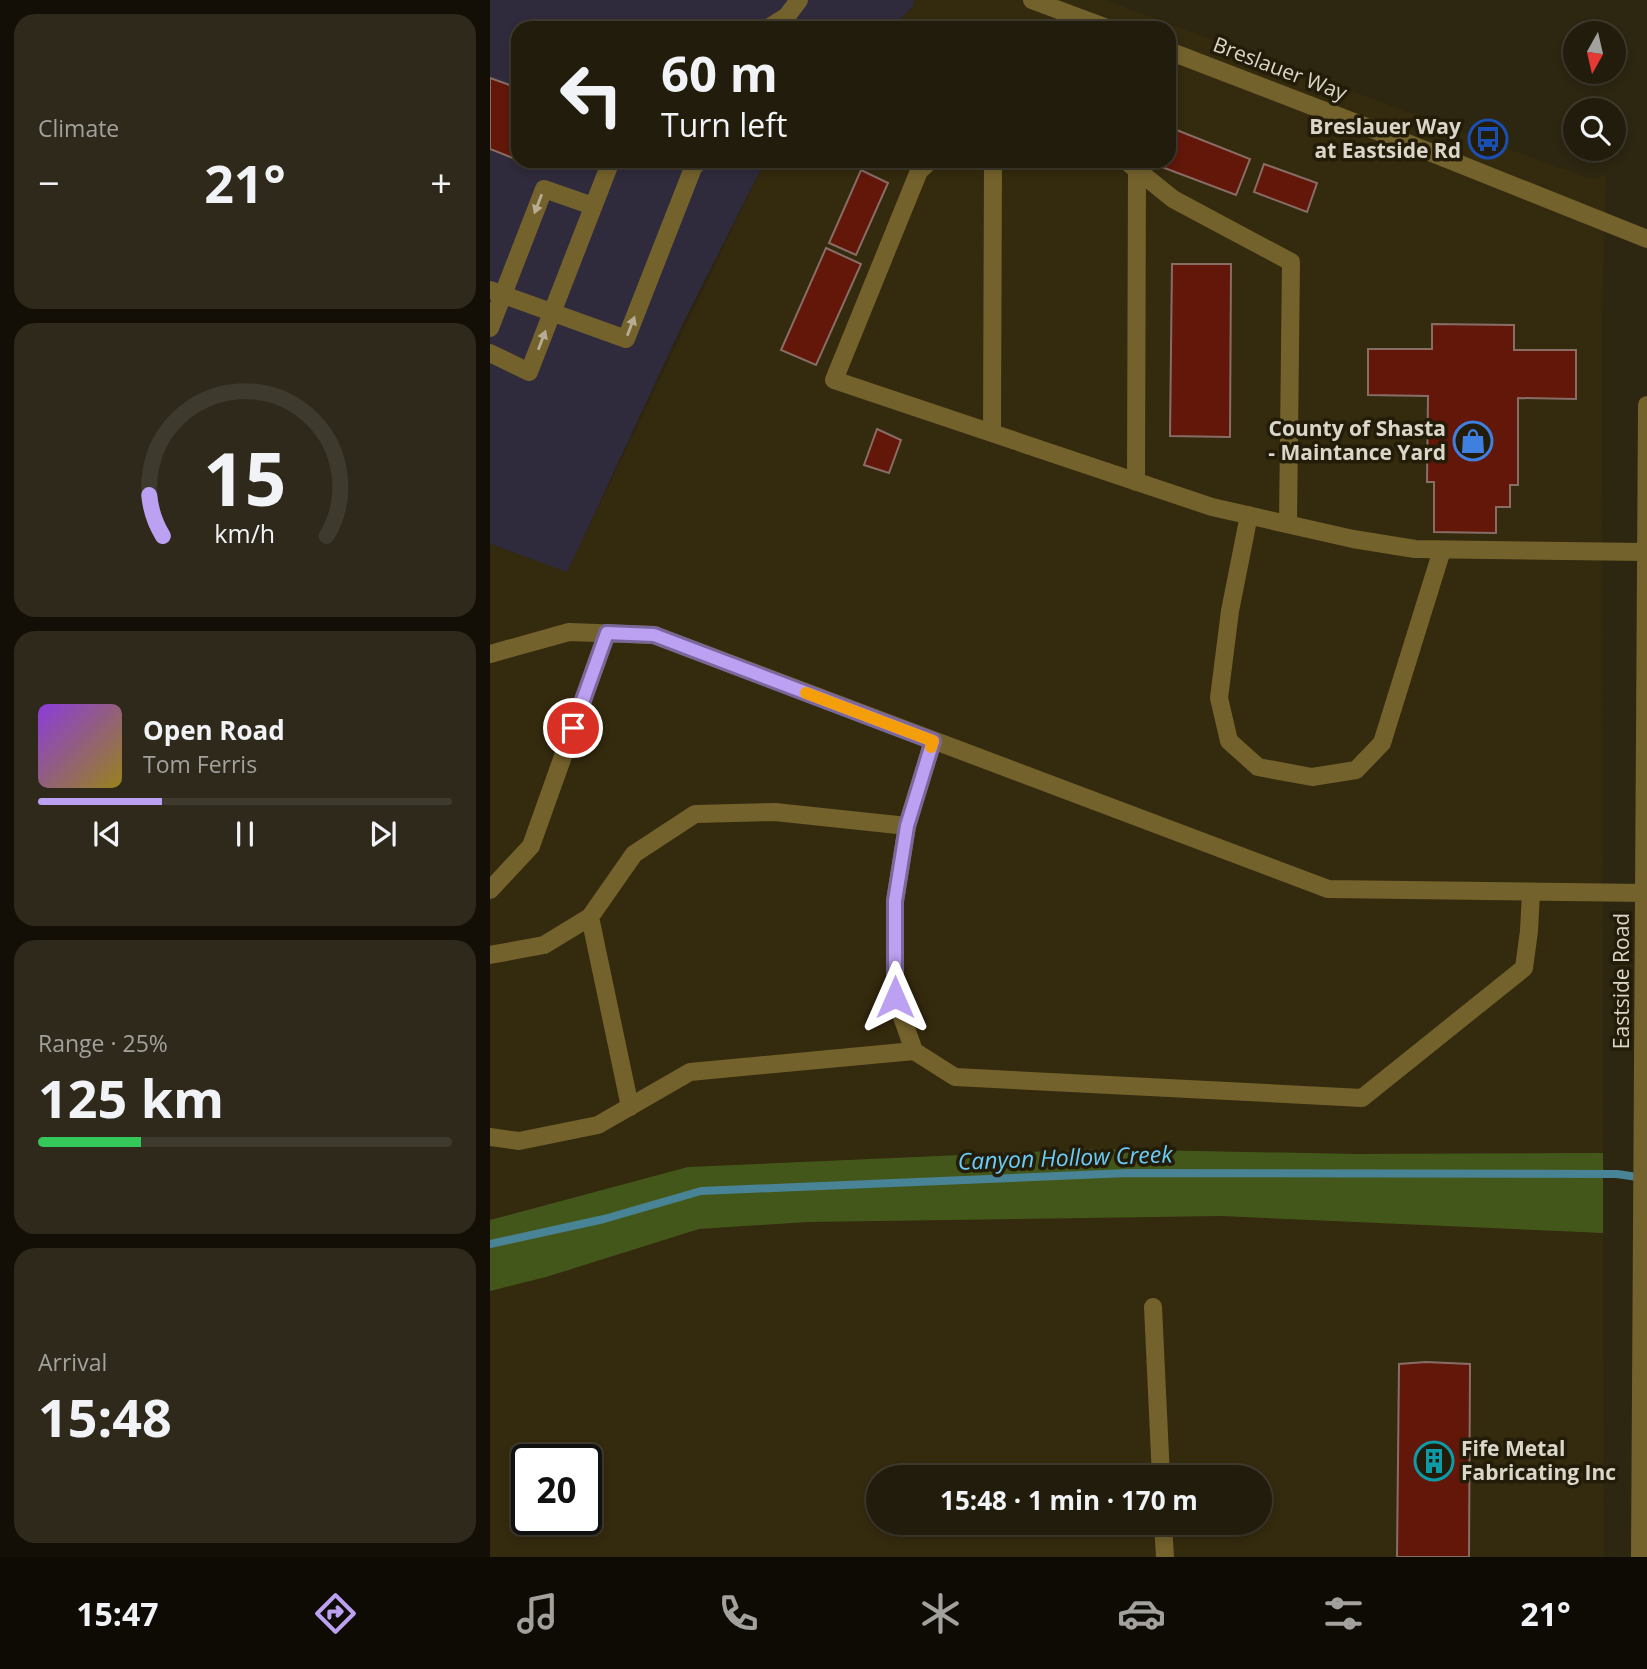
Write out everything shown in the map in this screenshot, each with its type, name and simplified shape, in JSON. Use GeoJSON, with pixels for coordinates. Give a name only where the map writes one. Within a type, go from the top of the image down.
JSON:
{"type":"FeatureCollection","features":[{"type":"Feature","properties":{"kind":"street"},"geometry":{"type":"LineString","coordinates":[[788,21],[799,0]]}},
{"type":"Feature","properties":{"kind":"street"},"geometry":{"type":"LineString","coordinates":[[1032,0],[1088,21]]}},
{"type":"Feature","properties":{"kind":"street","name":"Breslauer Way"},"geometry":{"type":"LineString","coordinates":[[1176,54],[1647,239]]}},
{"type":"Feature","properties":{"kind":"street"},"geometry":{"type":"LineString","coordinates":[[490,353],[529,372],[608,168]]}},
{"type":"Feature","properties":{"kind":"street"},"geometry":{"type":"LineString","coordinates":[[496,293],[626,340],[693,168]]}},
{"type":"Feature","properties":{"kind":"street"},"geometry":{"type":"LineString","coordinates":[[922,168],[834,380],[1212,507],[1366,541],[1415,549],[1646,552]]}},
{"type":"Feature","properties":{"kind":"street"},"geometry":{"type":"LineString","coordinates":[[992,433],[993,168]]}},
{"type":"Feature","properties":{"kind":"street"},"geometry":{"type":"LineString","coordinates":[[1131,168],[1136,482]]}},
{"type":"Feature","properties":{"kind":"street"},"geometry":{"type":"LineString","coordinates":[[1134,168],[1173,199],[1292,262],[1288,524]]}},
{"type":"Feature","properties":{"kind":"street"},"geometry":{"type":"LineString","coordinates":[[490,328],[496,293],[544,189],[593,206]]}},
{"type":"Feature","properties":{"kind":"street","name":"Eastside Road"},"geometry":{"type":"LineString","coordinates":[[1640,1557],[1647,405]]}},
{"type":"Feature","properties":{"kind":"street"},"geometry":{"type":"LineString","coordinates":[[1249,515],[1230,611],[1219,698],[1221,708],[1229,741],[1258,767],[1312,777],[1356,770],[1382,743],[1442,550]]}},
{"type":"Feature","properties":{"kind":"street"},"geometry":{"type":"LineString","coordinates":[[490,653],[569,632],[654,635],[1328,889],[1645,893]]}},
{"type":"Feature","properties":{"kind":"street"},"geometry":{"type":"LineString","coordinates":[[490,890],[531,846],[607,633]]}},
{"type":"Feature","properties":{"kind":"street"},"geometry":{"type":"LineString","coordinates":[[933,741],[907,826],[895,901],[895,997],[914,1051],[954,1077],[1362,1098],[1524,968],[1531,892]]}},
{"type":"Feature","properties":{"kind":"street"},"geometry":{"type":"LineString","coordinates":[[490,955],[544,946],[590,917],[634,854],[695,814],[775,811],[907,826]]}},
{"type":"Feature","properties":{"kind":"street"},"geometry":{"type":"LineString","coordinates":[[590,917],[630,1107]]}},
{"type":"Feature","properties":{"kind":"street"},"geometry":{"type":"LineString","coordinates":[[490,1137],[519,1142],[598,1125],[690,1072],[914,1051]]}},
{"type":"Feature","properties":{"kind":"street"},"geometry":{"type":"LineString","coordinates":[[1153,1307],[1160,1465]]}},
{"type":"Feature","properties":{"kind":"street"},"geometry":{"type":"LineString","coordinates":[[1164,1535],[1165,1557]]}},
{"type":"Feature","properties":{"kind":"shaded area"},"geometry":{"type":"Polygon","coordinates":[[[490,0],[915,0],[913,7],[898,21],[511,21],[511,168],[761,168],[682,325],[567,573],[490,544],[490,0]]]}},
{"type":"Feature","properties":{"kind":"shaded area"},"geometry":{"type":"Polygon","coordinates":[[[915,0],[1105,0],[1162,21],[898,21],[913,7],[915,0]]]}},
{"type":"Feature","properties":{"kind":"shaded area"},"geometry":{"type":"Polygon","coordinates":[[[1176,26],[1588,178],[1597,179],[1606,174],[1602,327],[1604,1557],[490,1557],[490,544],[567,572],[762,168],[1176,168],[1176,26]]]}},
{"type":"Feature","properties":{"kind":"green space"},"geometry":{"type":"Polygon","coordinates":[[[1095,1149],[1356,1154],[1603,1153],[1603,1233],[1221,1216],[808,1222],[699,1229],[546,1277],[490,1291],[490,1220],[688,1167],[1095,1149]]]}},
{"type":"Feature","properties":{"kind":"building"},"geometry":{"type":"Polygon","coordinates":[[[490,78],[511,86],[511,157],[490,149],[490,78]]]}},
{"type":"Feature","properties":{"kind":"building"},"geometry":{"type":"Polygon","coordinates":[[[1176,130],[1250,159],[1236,195],[1165,168],[1176,168],[1176,130]]]}},
{"type":"Feature","properties":{"kind":"building"},"geometry":{"type":"Polygon","coordinates":[[[1264,164],[1317,183],[1307,212],[1254,192],[1264,164]]]}},
{"type":"Feature","properties":{"kind":"building"},"geometry":{"type":"Polygon","coordinates":[[[861,170],[888,183],[856,255],[829,243],[861,170]]]}},
{"type":"Feature","properties":{"kind":"building"},"geometry":{"type":"Polygon","coordinates":[[[826,248],[861,264],[816,365],[781,350],[826,248]]]}},
{"type":"Feature","properties":{"kind":"building"},"geometry":{"type":"Polygon","coordinates":[[[1172,264],[1231,264],[1230,437],[1170,436],[1172,264]]]}},
{"type":"Feature","properties":{"kind":"building","name":"County of Shasta - Maintance Yard"},"geometry":{"type":"Polygon","coordinates":[[[1432,324],[1514,325],[1514,350],[1576,350],[1576,399],[1518,398],[1518,485],[1510,485],[1510,507],[1496,507],[1496,533],[1434,532],[1434,482],[1427,482],[1428,396],[1368,395],[1368,349],[1432,349],[1432,324]]]}},
{"type":"Feature","properties":{"kind":"building"},"geometry":{"type":"Polygon","coordinates":[[[877,429],[901,440],[889,473],[864,465],[877,429]]]}},
{"type":"Feature","properties":{"kind":"building","name":"Fife Metal Fabricating Inc"},"geometry":{"type":"Polygon","coordinates":[[[1399,1364],[1470,1364],[1469,1557],[1397,1557],[1399,1364]]]}},
{"type":"Feature","properties":{"kind":"waterway","name":"Canyon Hollow Creek"},"geometry":{"type":"LineString","coordinates":[[490,1244],[604,1219],[701,1191],[1128,1173],[1617,1174],[1644,1178]]}},
{"type":"Feature","properties":{"kind":"slow traffic"},"geometry":{"type":"LineString","coordinates":[[806,693],[933,741],[931,747]]}},
{"type":"Feature","properties":{"kind":"place","name":"Breslauer Way at Eastside Rd"},"geometry":{"type":"Point","coordinates":[1488,139]}},
{"type":"Feature","properties":{"kind":"place","name":"County of Shasta - Maintance Yard"},"geometry":{"type":"Point","coordinates":[1473,441]}},
{"type":"Feature","properties":{"kind":"place","name":"Fife Metal Fabricating Inc"},"geometry":{"type":"Point","coordinates":[1434,1461]}},
{"type":"Feature","properties":{"kind":"route"},"geometry":{"type":"LineString","coordinates":[[573,728],[607,633],[654,635],[933,741],[907,826],[895,901],[895,997]]}}]}
